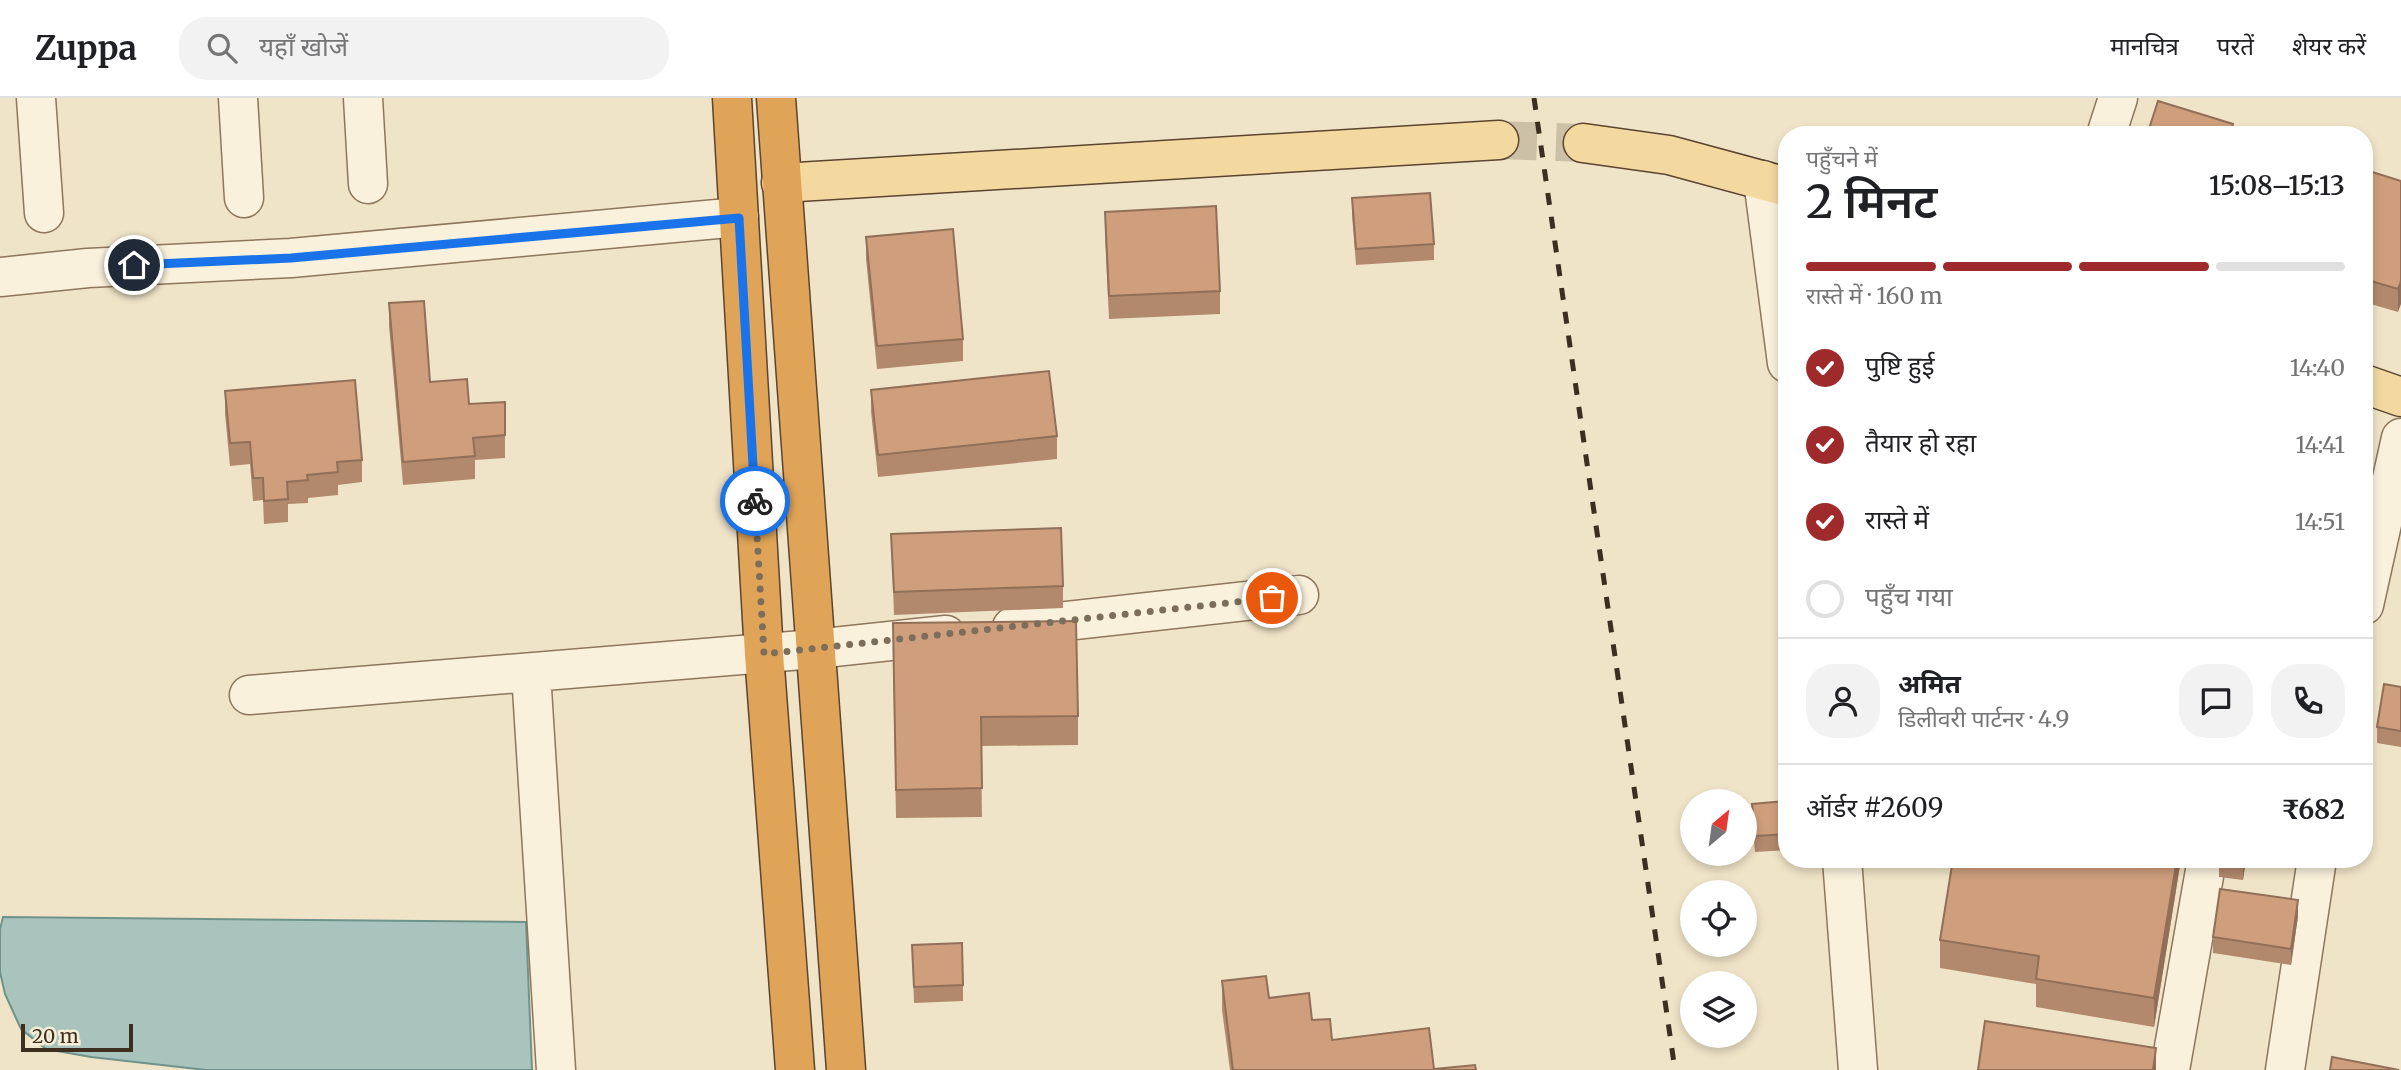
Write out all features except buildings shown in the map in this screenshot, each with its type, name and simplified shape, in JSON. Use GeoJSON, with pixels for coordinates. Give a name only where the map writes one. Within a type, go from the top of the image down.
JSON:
{"type":"FeatureCollection","features":[{"type":"Feature","properties":{"kind":"highway"},"geometry":{"type":"LineString","coordinates":[[732,98],[764,654],[795,1070]]}},
{"type":"Feature","properties":{"kind":"highway"},"geometry":{"type":"LineString","coordinates":[[776,98],[846,1070]]}},
{"type":"Feature","properties":{"kind":"main road"},"geometry":{"type":"LineString","coordinates":[[781,183],[1499,140]]}},
{"type":"Feature","properties":{"kind":"main road"},"geometry":{"type":"LineString","coordinates":[[1583,143],[1669,155],[1775,183]]}},
{"type":"Feature","properties":{"kind":"main road"},"geometry":{"type":"LineString","coordinates":[[2373,387],[2401,397]]}},
{"type":"Feature","properties":{"kind":"street"},"geometry":{"type":"LineString","coordinates":[[36,98],[44,213]]}},
{"type":"Feature","properties":{"kind":"street"},"geometry":{"type":"LineString","coordinates":[[238,98],[244,198]]}},
{"type":"Feature","properties":{"kind":"street"},"geometry":{"type":"LineString","coordinates":[[363,98],[368,184]]}},
{"type":"Feature","properties":{"kind":"street"},"geometry":{"type":"LineString","coordinates":[[2109,126],[2118,98]]}},
{"type":"Feature","properties":{"kind":"street"},"geometry":{"type":"LineString","coordinates":[[1775,183],[1778,228]]}},
{"type":"Feature","properties":{"kind":"street"},"geometry":{"type":"LineString","coordinates":[[3,283],[88,268],[291,258],[739,218]]}},
{"type":"Feature","properties":{"kind":"street"},"geometry":{"type":"LineString","coordinates":[[2373,564],[2401,438]]}},
{"type":"Feature","properties":{"kind":"street"},"geometry":{"type":"LineString","coordinates":[[249,695],[764,654],[1299,595]]}},
{"type":"Feature","properties":{"kind":"street"},"geometry":{"type":"LineString","coordinates":[[531,673],[556,1070]]}},
{"type":"Feature","properties":{"kind":"street"},"geometry":{"type":"LineString","coordinates":[[1843,868],[1858,1070]]}},
{"type":"Feature","properties":{"kind":"street"},"geometry":{"type":"LineString","coordinates":[[2170,1070],[2205,868]]}},
{"type":"Feature","properties":{"kind":"street"},"geometry":{"type":"LineString","coordinates":[[2285,1070],[2316,868]]}},
{"type":"Feature","properties":{"kind":"water"},"geometry":{"type":"Polygon","coordinates":[[[3,917],[526,922],[532,1070],[206,1070],[46,1049],[21,1029],[5,994],[0,972],[0,929],[3,917]]]}},
{"type":"Feature","properties":{"kind":"tunnel"},"geometry":{"type":"LineString","coordinates":[[1499,140],[1583,143]]}},
{"type":"Feature","properties":{"kind":"railway"},"geometry":{"type":"LineString","coordinates":[[1534,98],[1675,1070]]}},
{"type":"Feature","properties":{"kind":"way so far"},"geometry":{"type":"LineString","coordinates":[[755,501],[764,654],[1272,598]]}},
{"type":"Feature","properties":{"kind":"route"},"geometry":{"type":"LineString","coordinates":[[134,265],[291,258],[739,218],[755,501]]}}]}
